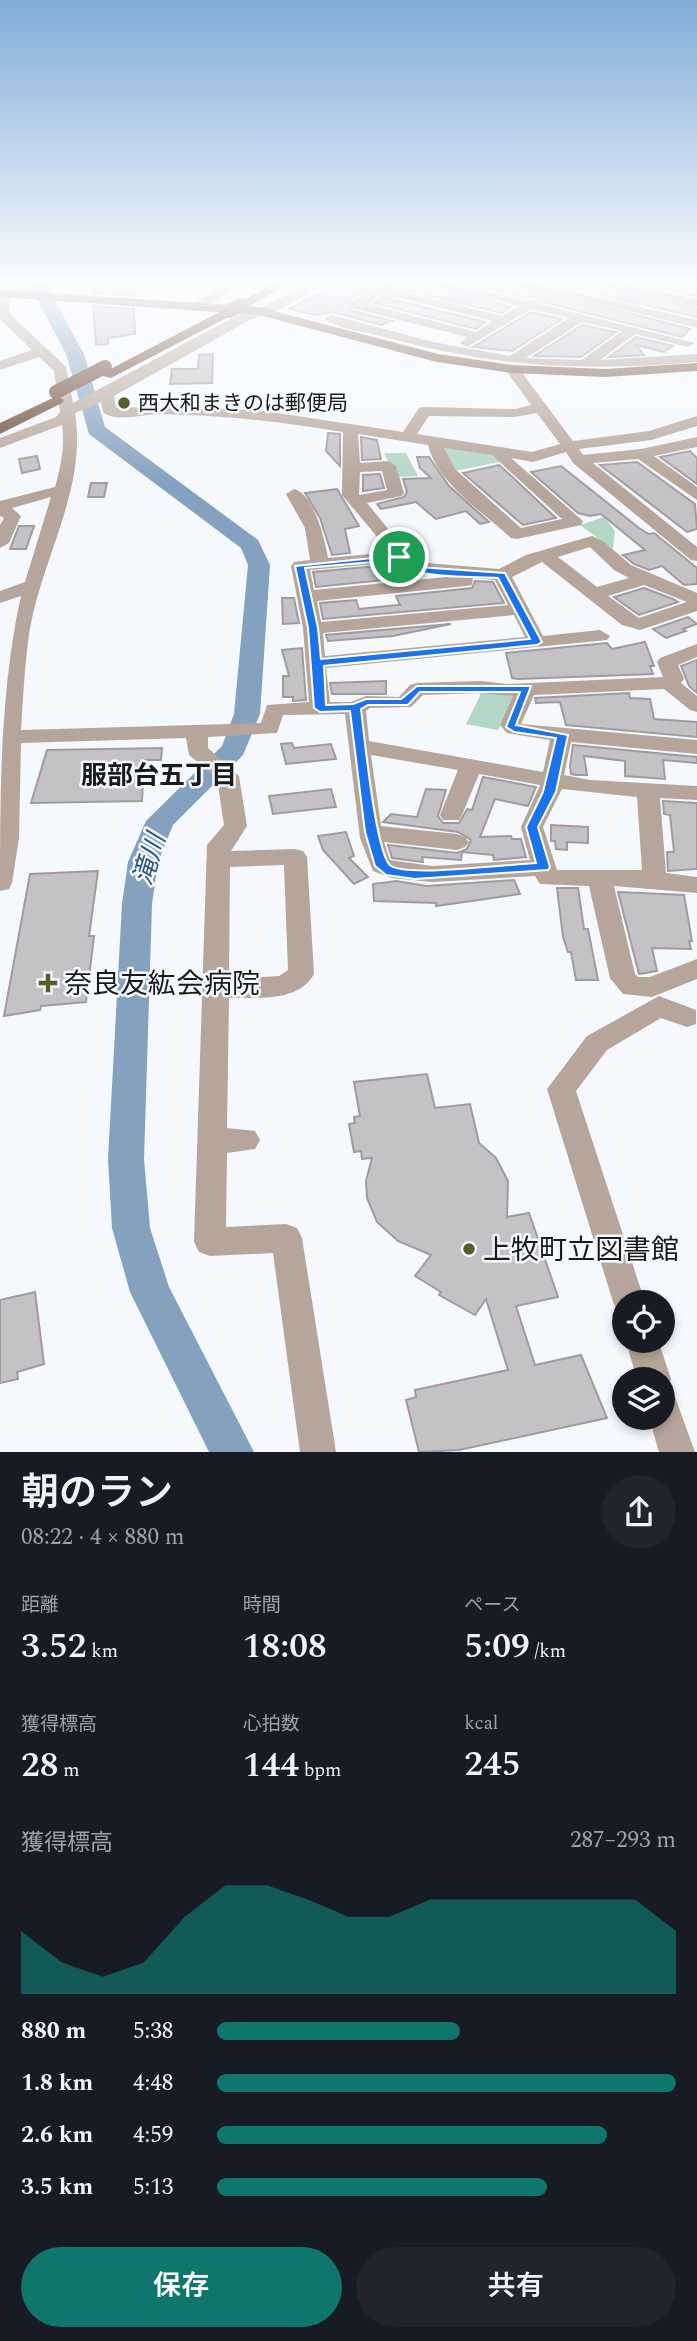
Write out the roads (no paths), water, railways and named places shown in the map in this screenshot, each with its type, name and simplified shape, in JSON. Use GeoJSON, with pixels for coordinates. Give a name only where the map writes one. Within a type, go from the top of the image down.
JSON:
{"type":"FeatureCollection","features":[{"type":"Feature","properties":{"kind":"highway"},"geometry":{"type":"LineString","coordinates":[[0,429],[67,401],[105,371],[145,351]]}},
{"type":"Feature","properties":{"kind":"highway"},"geometry":{"type":"LineString","coordinates":[[0,419],[67,401]]}},
{"type":"Feature","properties":{"kind":"main road"},"geometry":{"type":"LineString","coordinates":[[411,351],[437,358],[605,373],[697,367]]}},
{"type":"Feature","properties":{"kind":"street"},"geometry":{"type":"LineString","coordinates":[[67,401],[105,394],[185,351]]}},
{"type":"Feature","properties":{"kind":"street"},"geometry":{"type":"LineString","coordinates":[[453,351],[513,365],[697,358]]}},
{"type":"Feature","properties":{"kind":"street"},"geometry":{"type":"LineString","coordinates":[[513,365],[533,351]]}},
{"type":"Feature","properties":{"kind":"street"},"geometry":{"type":"LineString","coordinates":[[585,364],[604,351]]}},
{"type":"Feature","properties":{"kind":"street"},"geometry":{"type":"LineString","coordinates":[[667,361],[680,351]]}},
{"type":"Feature","properties":{"kind":"street"},"geometry":{"type":"LineString","coordinates":[[0,366],[40,352],[61,370],[71,441],[62,490],[21,627],[7,730],[0,883]]}},
{"type":"Feature","properties":{"kind":"street"},"geometry":{"type":"LineString","coordinates":[[513,365],[573,453],[697,556]]}},
{"type":"Feature","properties":{"kind":"street"},"geometry":{"type":"LineString","coordinates":[[105,394],[110,412],[161,410],[257,414],[350,426],[533,457],[573,453],[641,454],[695,444]]}},
{"type":"Feature","properties":{"kind":"street"},"geometry":{"type":"LineString","coordinates":[[0,443],[61,420],[67,401]]}},
{"type":"Feature","properties":{"kind":"street"},"geometry":{"type":"LineString","coordinates":[[408,437],[424,411],[515,413],[540,408]]}},
{"type":"Feature","properties":{"kind":"street"},"geometry":{"type":"LineString","coordinates":[[573,453],[588,441],[618,441],[651,435],[697,421]]}},
{"type":"Feature","properties":{"kind":"street"},"geometry":{"type":"LineString","coordinates":[[350,426],[350,495],[391,542],[405,564],[417,569],[502,575],[544,555],[592,541],[606,549],[612,560],[624,568],[697,603]]}},
{"type":"Feature","properties":{"kind":"street"},"geometry":{"type":"LineString","coordinates":[[434,440],[440,461],[517,534],[575,521],[502,459],[497,450]]}},
{"type":"Feature","properties":{"kind":"street"},"geometry":{"type":"LineString","coordinates":[[641,454],[697,495]]}},
{"type":"Feature","properties":{"kind":"street"},"geometry":{"type":"LineString","coordinates":[[352,468],[388,466],[396,493],[353,501]]}},
{"type":"Feature","properties":{"kind":"street"},"geometry":{"type":"LineString","coordinates":[[0,508],[22,499],[62,490]]}},
{"type":"Feature","properties":{"kind":"street"},"geometry":{"type":"LineString","coordinates":[[294,494],[314,528],[314,545],[320,564]]}},
{"type":"Feature","properties":{"kind":"street"},"geometry":{"type":"LineString","coordinates":[[0,508],[13,516],[0,543]]}},
{"type":"Feature","properties":{"kind":"street"},"geometry":{"type":"LineString","coordinates":[[544,555],[629,621],[640,624],[697,603]]}},
{"type":"Feature","properties":{"kind":"street"},"geometry":{"type":"LineString","coordinates":[[320,708],[313,628],[299,566],[399,557]]}},
{"type":"Feature","properties":{"kind":"street"},"geometry":{"type":"LineString","coordinates":[[307,596],[467,582],[463,572]]}},
{"type":"Feature","properties":{"kind":"street"},"geometry":{"type":"LineString","coordinates":[[502,575],[537,642]]}},
{"type":"Feature","properties":{"kind":"street"},"geometry":{"type":"LineString","coordinates":[[594,594],[647,578]]}},
{"type":"Feature","properties":{"kind":"street"},"geometry":{"type":"LineString","coordinates":[[0,597],[33,584]]}},
{"type":"Feature","properties":{"kind":"street"},"geometry":{"type":"LineString","coordinates":[[313,628],[521,609]]}},
{"type":"Feature","properties":{"kind":"street"},"geometry":{"type":"LineString","coordinates":[[318,663],[600,635]]}},
{"type":"Feature","properties":{"kind":"street"},"geometry":{"type":"LineString","coordinates":[[7,730],[270,729],[274,709],[355,708],[366,702],[404,703],[417,689],[669,683],[674,679],[667,662],[697,650]]}},
{"type":"Feature","properties":{"kind":"street"},"geometry":{"type":"LineString","coordinates":[[669,683],[697,706]]}},
{"type":"Feature","properties":{"kind":"street"},"geometry":{"type":"LineString","coordinates":[[527,688],[510,725],[514,729],[697,747]]}},
{"type":"Feature","properties":{"kind":"street"},"geometry":{"type":"LineString","coordinates":[[355,708],[372,832],[379,863],[390,872],[415,874],[544,867]]}},
{"type":"Feature","properties":{"kind":"street"},"geometry":{"type":"LineString","coordinates":[[197,731],[195,743],[202,758],[228,776],[236,826],[219,845],[210,1242],[286,1238],[318,1452]]}},
{"type":"Feature","properties":{"kind":"street"},"geometry":{"type":"LineString","coordinates":[[562,735],[550,792],[532,827],[548,878],[656,880],[697,885]]}},
{"type":"Feature","properties":{"kind":"street"},"geometry":{"type":"LineString","coordinates":[[360,746],[551,781],[697,793]]}},
{"type":"Feature","properties":{"kind":"street"},"geometry":{"type":"LineString","coordinates":[[451,815],[471,766]]}},
{"type":"Feature","properties":{"kind":"street"},"geometry":{"type":"LineString","coordinates":[[648,791],[656,880]]}},
{"type":"Feature","properties":{"kind":"street"},"geometry":{"type":"LineString","coordinates":[[372,832],[457,842]]}},
{"type":"Feature","properties":{"kind":"street"},"geometry":{"type":"LineString","coordinates":[[216,989],[284,986],[300,974],[295,857],[219,859]]}},
{"type":"Feature","properties":{"kind":"street"},"geometry":{"type":"LineString","coordinates":[[600,880],[622,978],[632,987],[652,987],[697,969]]}},
{"type":"Feature","properties":{"kind":"street"},"geometry":{"type":"LineString","coordinates":[[625,1290],[561,1089],[597,1043],[659,1006],[687,1017]]}},
{"type":"Feature","properties":{"kind":"street"},"geometry":{"type":"LineString","coordinates":[[212,1141],[245,1140]]}},
{"type":"Feature","properties":{"kind":"street"},"geometry":{"type":"LineString","coordinates":[[670,1430],[677,1452]]}},
{"type":"Feature","properties":{"kind":"waterway","name":"滝川"},"geometry":{"type":"LineString","coordinates":[[73,351],[96,430],[250,545],[259,565],[247,714],[234,749],[160,821],[143,862],[137,904],[126,1159],[131,1228],[150,1292],[232,1452]]}},
{"type":"Feature","properties":{"kind":"place","name":"西大和まきのは郵便局"},"geometry":{"type":"Point","coordinates":[124,403]}},
{"type":"Feature","properties":{"kind":"place","name":"奈良友紘会病院"},"geometry":{"type":"Point","coordinates":[48,983]}},
{"type":"Feature","properties":{"kind":"place","name":"上牧町立図書館"},"geometry":{"type":"Point","coordinates":[469,1249]}},
{"type":"Feature","properties":{"kind":"district","name":"服部台五丁目"},"geometry":{"type":"Point","coordinates":[159,775]}}]}
